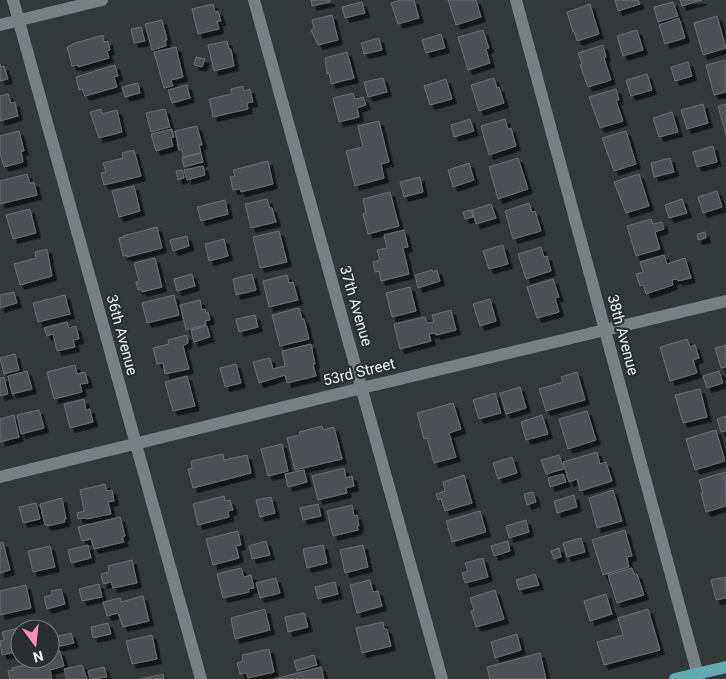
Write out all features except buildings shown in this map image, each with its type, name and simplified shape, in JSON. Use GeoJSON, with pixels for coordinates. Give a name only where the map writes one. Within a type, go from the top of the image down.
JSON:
{"type":"FeatureCollection","features":[{"type":"Feature","properties":{"kind":"main road"},"geometry":{"type":"LineString","coordinates":[[675,679],[698,676],[726,667]]}},
{"type":"Feature","properties":{"kind":"street","name":"36th Avenue"},"geometry":{"type":"LineString","coordinates":[[13,0],[201,679]]}},
{"type":"Feature","properties":{"kind":"street"},"geometry":{"type":"LineString","coordinates":[[0,25],[102,0]]}},
{"type":"Feature","properties":{"kind":"street","name":"37th Avenue"},"geometry":{"type":"LineString","coordinates":[[254,0],[442,679]]}},
{"type":"Feature","properties":{"kind":"street","name":"38th Avenue"},"geometry":{"type":"LineString","coordinates":[[516,0],[698,676]]}},
{"type":"Feature","properties":{"kind":"street","name":"53rd Street"},"geometry":{"type":"LineString","coordinates":[[0,477],[726,301]]}}]}
